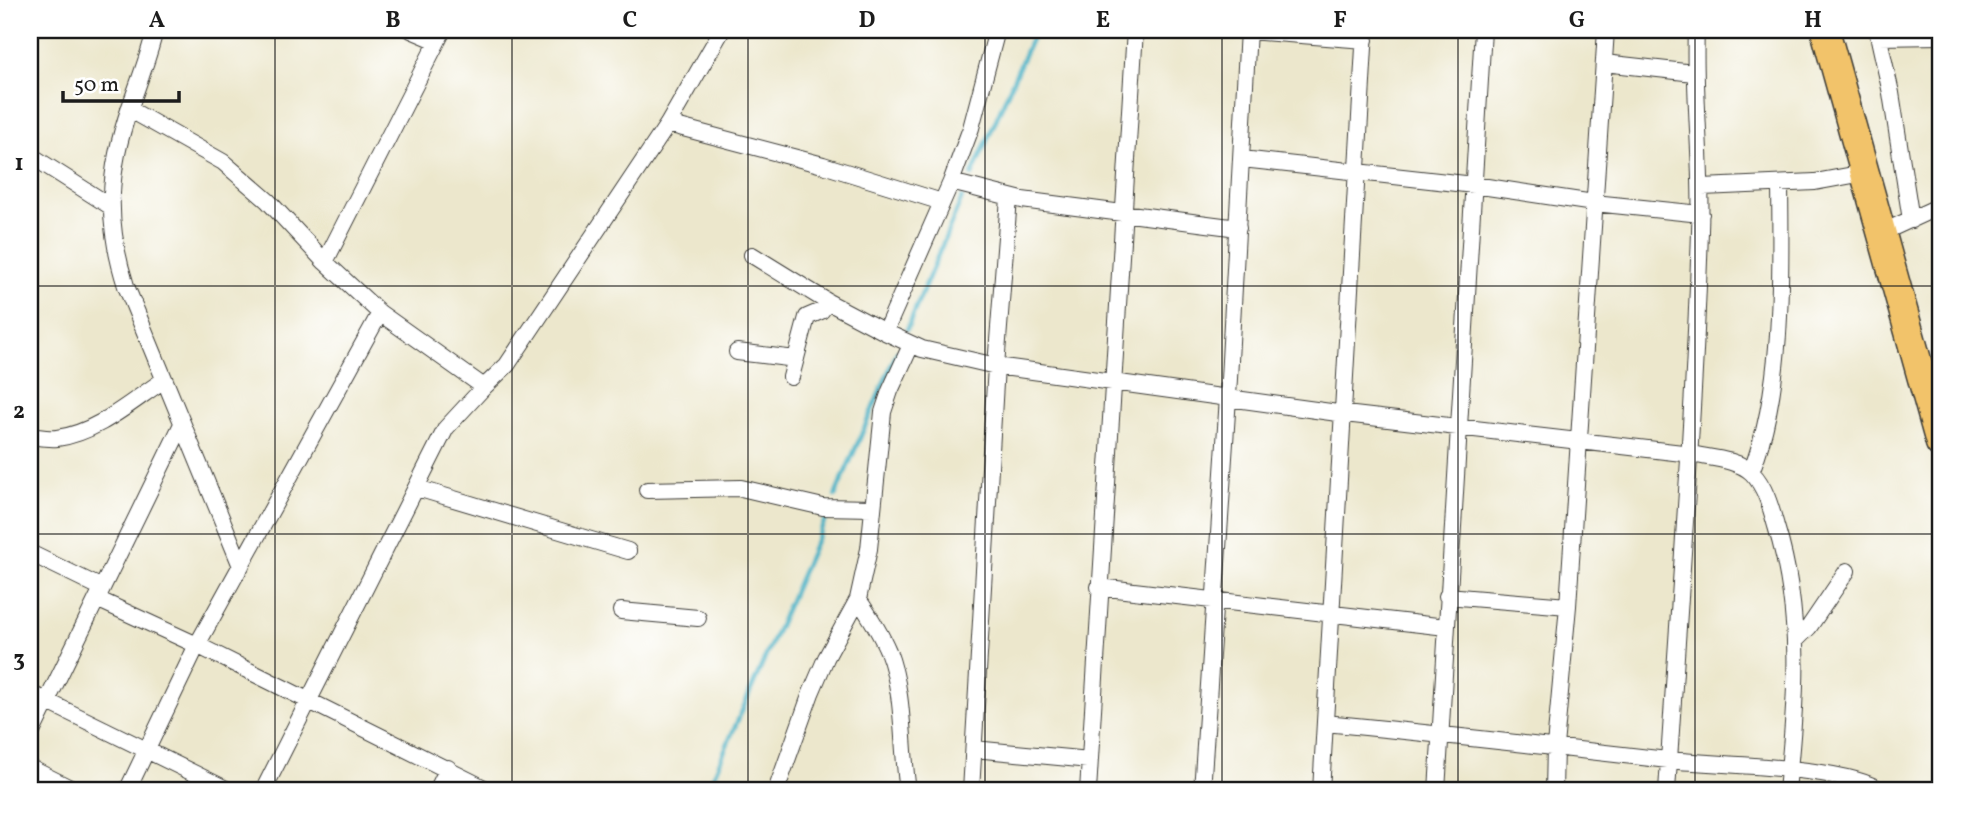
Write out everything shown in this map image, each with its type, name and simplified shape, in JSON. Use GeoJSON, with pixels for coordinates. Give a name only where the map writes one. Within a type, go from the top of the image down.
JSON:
{"type":"FeatureCollection","features":[{"type":"Feature","properties":{"kind":"highway"},"geometry":{"type":"LineString","coordinates":[[1825,30],[1940,443]]}},
{"type":"Feature","properties":{"kind":"street"},"geometry":{"type":"LineString","coordinates":[[155,30],[117,148],[111,181],[110,206],[117,260],[241,566]]}},
{"type":"Feature","properties":{"kind":"street"},"geometry":{"type":"LineString","coordinates":[[325,262],[440,35],[411,30]]}},
{"type":"Feature","properties":{"kind":"street"},"geometry":{"type":"LineString","coordinates":[[263,791],[446,428],[507,365],[668,124],[722,30]]}},
{"type":"Feature","properties":{"kind":"street"},"geometry":{"type":"LineString","coordinates":[[885,332],[951,182],[975,117],[997,30]]}},
{"type":"Feature","properties":{"kind":"street"},"geometry":{"type":"LineString","coordinates":[[1088,791],[1135,30]]}},
{"type":"Feature","properties":{"kind":"street"},"geometry":{"type":"LineString","coordinates":[[1202,791],[1216,600],[1248,30],[1365,35],[1321,791]]}},
{"type":"Feature","properties":{"kind":"street"},"geometry":{"type":"LineString","coordinates":[[1437,791],[1483,30]]}},
{"type":"Feature","properties":{"kind":"street"},"geometry":{"type":"LineString","coordinates":[[1554,791],[1606,30]]}},
{"type":"Feature","properties":{"kind":"street"},"geometry":{"type":"LineString","coordinates":[[1667,791],[1691,454],[1701,214],[1702,187],[1694,73],[1696,30]]}},
{"type":"Feature","properties":{"kind":"street"},"geometry":{"type":"LineString","coordinates":[[1911,219],[1878,34],[1940,36]]}},
{"type":"Feature","properties":{"kind":"street"},"geometry":{"type":"LineString","coordinates":[[1604,63],[1694,73]]}},
{"type":"Feature","properties":{"kind":"street"},"geometry":{"type":"LineString","coordinates":[[129,109],[223,162],[268,201],[325,262],[380,313],[484,387]]}},
{"type":"Feature","properties":{"kind":"street"},"geometry":{"type":"LineString","coordinates":[[668,124],[823,165],[942,202]]}},
{"type":"Feature","properties":{"kind":"street"},"geometry":{"type":"LineString","coordinates":[[30,155],[110,206]]}},
{"type":"Feature","properties":{"kind":"street"},"geometry":{"type":"LineString","coordinates":[[1241,159],[1474,185],[1594,204],[1701,214]]}},
{"type":"Feature","properties":{"kind":"street"},"geometry":{"type":"LineString","coordinates":[[1702,187],[1815,182],[1864,173]]}},
{"type":"Feature","properties":{"kind":"street"},"geometry":{"type":"LineString","coordinates":[[951,182],[1009,198],[1238,228]]}},
{"type":"Feature","properties":{"kind":"street"},"geometry":{"type":"LineString","coordinates":[[1751,472],[1761,447],[1775,353],[1779,302],[1780,185]]}},
{"type":"Feature","properties":{"kind":"street"},"geometry":{"type":"LineString","coordinates":[[971,791],[996,366],[1009,198]]}},
{"type":"Feature","properties":{"kind":"street"},"geometry":{"type":"LineString","coordinates":[[1881,233],[1940,206]]}},
{"type":"Feature","properties":{"kind":"street"},"geometry":{"type":"LineString","coordinates":[[752,255],[828,302],[911,345],[996,366],[1345,414],[1691,454],[1739,465],[1751,472],[1770,504],[1793,595],[1794,718],[1787,791]]}},
{"type":"Feature","properties":{"kind":"street"},"geometry":{"type":"LineString","coordinates":[[791,377],[807,317],[821,311],[828,302]]}},
{"type":"Feature","properties":{"kind":"street"},"geometry":{"type":"LineString","coordinates":[[127,791],[197,645],[380,313]]}},
{"type":"Feature","properties":{"kind":"street"},"geometry":{"type":"LineString","coordinates":[[776,791],[811,693],[826,658],[858,599],[869,549],[883,412],[911,345]]}},
{"type":"Feature","properties":{"kind":"street"},"geometry":{"type":"LineString","coordinates":[[737,352],[796,359]]}},
{"type":"Feature","properties":{"kind":"street"},"geometry":{"type":"LineString","coordinates":[[30,436],[55,438],[78,433],[104,420],[164,380]]}},
{"type":"Feature","properties":{"kind":"street"},"geometry":{"type":"LineString","coordinates":[[30,736],[182,424]]}},
{"type":"Feature","properties":{"kind":"street"},"geometry":{"type":"LineString","coordinates":[[417,488],[628,551]]}},
{"type":"Feature","properties":{"kind":"street"},"geometry":{"type":"LineString","coordinates":[[647,490],[741,488],[823,507],[872,508]]}},
{"type":"Feature","properties":{"kind":"street"},"geometry":{"type":"LineString","coordinates":[[30,553],[197,645],[490,791]]}},
{"type":"Feature","properties":{"kind":"street"},"geometry":{"type":"LineString","coordinates":[[1795,641],[1809,627],[1847,571]]}},
{"type":"Feature","properties":{"kind":"street"},"geometry":{"type":"LineString","coordinates":[[1099,587],[1446,627]]}},
{"type":"Feature","properties":{"kind":"street"},"geometry":{"type":"LineString","coordinates":[[1447,596],[1568,606]]}},
{"type":"Feature","properties":{"kind":"street"},"geometry":{"type":"LineString","coordinates":[[858,599],[888,651],[896,678],[908,791]]}},
{"type":"Feature","properties":{"kind":"street"},"geometry":{"type":"LineString","coordinates":[[621,611],[698,618]]}},
{"type":"Feature","properties":{"kind":"street"},"geometry":{"type":"LineString","coordinates":[[30,693],[230,791]]}},
{"type":"Feature","properties":{"kind":"street"},"geometry":{"type":"LineString","coordinates":[[1325,723],[1789,771],[1839,784],[1860,780],[1881,791]]}},
{"type":"Feature","properties":{"kind":"street"},"geometry":{"type":"LineString","coordinates":[[974,749],[1090,760]]}},
{"type":"Feature","properties":{"kind":"street"},"geometry":{"type":"LineString","coordinates":[[30,768],[76,791]]}},
{"type":"Feature","properties":{"kind":"street"},"geometry":{"type":"LineString","coordinates":[[436,791],[448,768]]}},
{"type":"Feature","properties":{"kind":"waterway"},"geometry":{"type":"LineString","coordinates":[[972,175],[1035,30]]}},
{"type":"Feature","properties":{"kind":"waterway"},"geometry":{"type":"LineString","coordinates":[[907,329],[962,198]]}},
{"type":"Feature","properties":{"kind":"waterway"},"geometry":{"type":"LineString","coordinates":[[835,496],[897,352]]}},
{"type":"Feature","properties":{"kind":"waterway"},"geometry":{"type":"LineString","coordinates":[[707,791],[825,520]]}}]}
